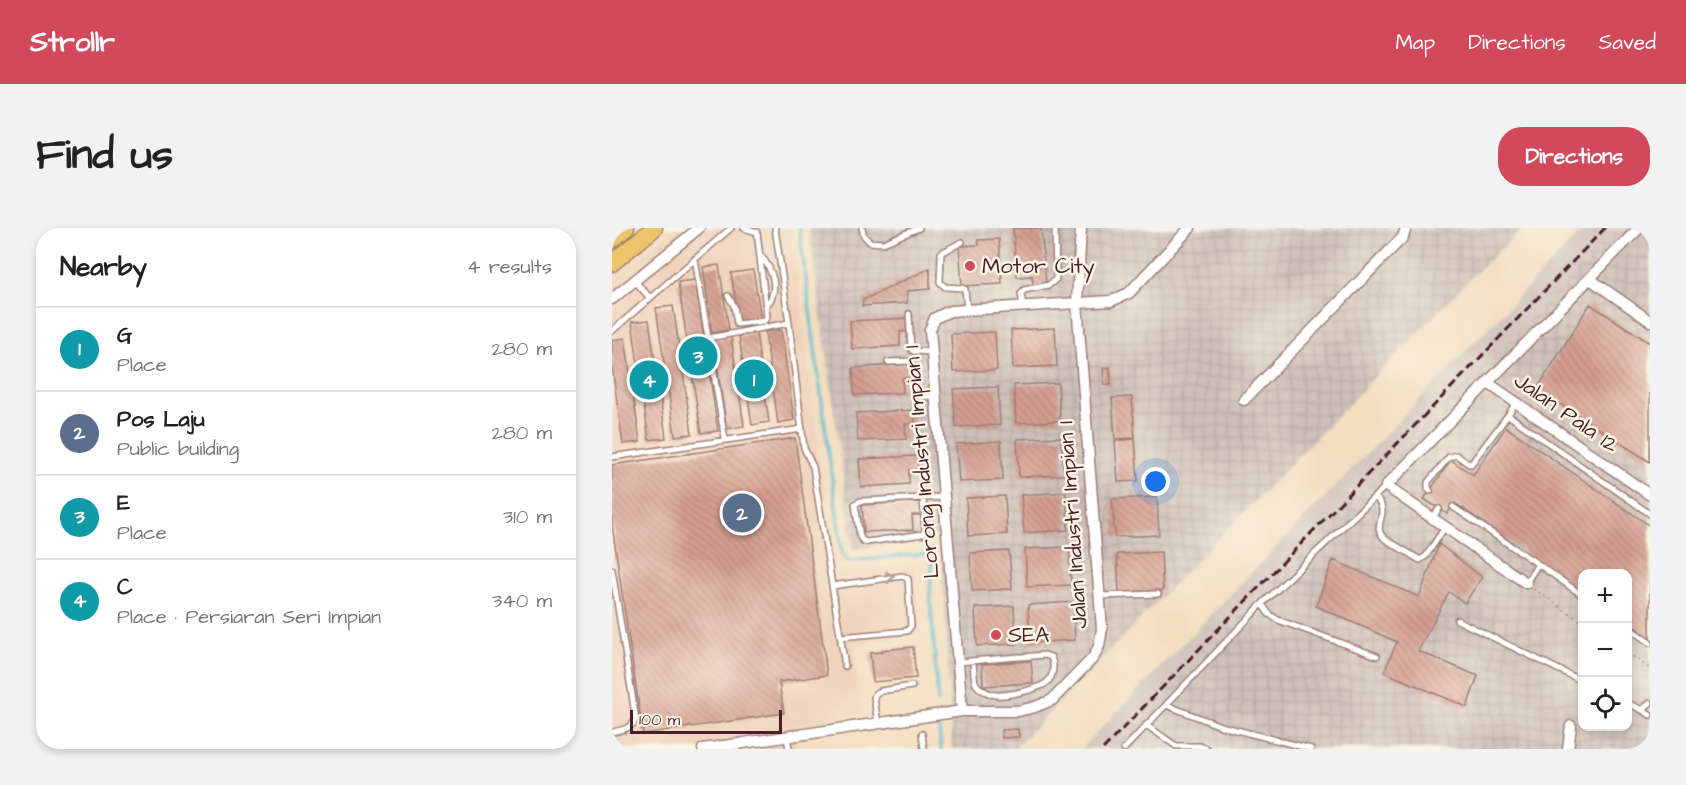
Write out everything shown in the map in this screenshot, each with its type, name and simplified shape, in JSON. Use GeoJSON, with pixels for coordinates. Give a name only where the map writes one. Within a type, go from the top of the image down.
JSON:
{"type":"FeatureCollection","features":[{"type":"Feature","properties":{"kind":"main road"},"geometry":{"type":"LineString","coordinates":[[612,240],[626,228]]}},
{"type":"Feature","properties":{"kind":"main road"},"geometry":{"type":"LineString","coordinates":[[612,263],[654,228]]}},
{"type":"Feature","properties":{"kind":"street"},"geometry":{"type":"LineString","coordinates":[[612,240],[617,228]]}},
{"type":"Feature","properties":{"kind":"street"},"geometry":{"type":"LineString","coordinates":[[612,299],[699,228]]}},
{"type":"Feature","properties":{"kind":"street","name":"Jalan Industri Impian 1"},"geometry":{"type":"LineString","coordinates":[[703,749],[962,711],[1018,711],[1052,700],[1093,658],[1099,646],[1102,629],[1077,303],[1081,228]]}},
{"type":"Feature","properties":{"kind":"street","name":"Lorong Industri Impian 1"},"geometry":{"type":"LineString","coordinates":[[962,711],[930,330],[935,318],[950,311],[1111,301],[1129,293],[1190,228]]}},
{"type":"Feature","properties":{"kind":"street"},"geometry":{"type":"LineString","coordinates":[[1244,400],[1403,237],[1406,228]]}},
{"type":"Feature","properties":{"kind":"street"},"geometry":{"type":"LineString","coordinates":[[1526,583],[1445,527],[1436,514],[1386,486],[1639,228]]}},
{"type":"Feature","properties":{"kind":"street"},"geometry":{"type":"LineString","coordinates":[[1590,279],[1650,321]]}},
{"type":"Feature","properties":{"kind":"street","name":"Jalan Pala 12"},"geometry":{"type":"LineString","coordinates":[[1488,382],[1650,495]]}},
{"type":"Feature","properties":{"kind":"street"},"geometry":{"type":"LineString","coordinates":[[1568,749],[1571,726]]}},
{"type":"Feature","properties":{"kind":"lane"},"geometry":{"type":"LineString","coordinates":[[612,331],[731,228]]}},
{"type":"Feature","properties":{"kind":"lane"},"geometry":{"type":"LineString","coordinates":[[728,297],[734,306],[737,324],[764,321],[767,317],[757,232],[744,228]]}},
{"type":"Feature","properties":{"kind":"lane"},"geometry":{"type":"LineString","coordinates":[[775,228],[804,448],[813,467],[845,666]]}},
{"type":"Feature","properties":{"kind":"lane"},"geometry":{"type":"LineString","coordinates":[[862,228],[864,236],[870,243],[883,243],[919,228]]}},
{"type":"Feature","properties":{"kind":"lane"},"geometry":{"type":"LineString","coordinates":[[1023,306],[1021,294],[1024,290],[1049,285],[1056,279],[1055,228]]}},
{"type":"Feature","properties":{"kind":"lane"},"geometry":{"type":"LineString","coordinates":[[962,242],[941,253],[940,282],[945,287],[965,289],[967,310]]}},
{"type":"Feature","properties":{"kind":"lane"},"geometry":{"type":"LineString","coordinates":[[760,255],[771,272],[774,283],[771,301],[766,306]]}},
{"type":"Feature","properties":{"kind":"lane"},"geometry":{"type":"LineString","coordinates":[[695,259],[725,440]]}},
{"type":"Feature","properties":{"kind":"lane"},"geometry":{"type":"LineString","coordinates":[[634,280],[650,298]]}},
{"type":"Feature","properties":{"kind":"lane"},"geometry":{"type":"LineString","coordinates":[[909,314],[911,348],[913,351],[932,352]]}},
{"type":"Feature","properties":{"kind":"lane"},"geometry":{"type":"LineString","coordinates":[[709,338],[789,323]]}},
{"type":"Feature","properties":{"kind":"lane"},"geometry":{"type":"LineString","coordinates":[[888,362],[912,361],[915,393],[920,397],[936,396]]}},
{"type":"Feature","properties":{"kind":"lane"},"geometry":{"type":"LineString","coordinates":[[1430,491],[1428,482],[1449,457],[1456,455],[1471,464],[1516,402]]}},
{"type":"Feature","properties":{"kind":"lane"},"geometry":{"type":"LineString","coordinates":[[1508,415],[1650,514]]}},
{"type":"Feature","properties":{"kind":"lane"},"geometry":{"type":"LineString","coordinates":[[612,457],[802,429]]}},
{"type":"Feature","properties":{"kind":"lane"},"geometry":{"type":"LineString","coordinates":[[1599,479],[1608,466]]}},
{"type":"Feature","properties":{"kind":"lane"},"geometry":{"type":"LineString","coordinates":[[1124,749],[1262,604],[1386,486]]}},
{"type":"Feature","properties":{"kind":"lane"},"geometry":{"type":"LineString","coordinates":[[923,498],[925,531],[923,534],[867,542],[860,537],[855,504],[857,502],[923,498],[945,497]]}},
{"type":"Feature","properties":{"kind":"lane"},"geometry":{"type":"LineString","coordinates":[[1375,497],[1383,507],[1380,535],[1420,560],[1426,556],[1445,527]]}},
{"type":"Feature","properties":{"kind":"lane"},"geometry":{"type":"LineString","coordinates":[[1453,507],[1578,592]]}},
{"type":"Feature","properties":{"kind":"lane"},"geometry":{"type":"LineString","coordinates":[[1526,583],[1538,564]]}},
{"type":"Feature","properties":{"kind":"lane"},"geometry":{"type":"LineString","coordinates":[[612,570],[636,720],[626,729],[612,732]]}},
{"type":"Feature","properties":{"kind":"lane"},"geometry":{"type":"LineString","coordinates":[[832,586],[903,576],[908,579],[911,626],[909,630],[840,637]]}},
{"type":"Feature","properties":{"kind":"lane"},"geometry":{"type":"LineString","coordinates":[[1100,596],[1158,594]]}},
{"type":"Feature","properties":{"kind":"lane"},"geometry":{"type":"LineString","coordinates":[[1262,604],[1269,614],[1278,620],[1377,656]]}},
{"type":"Feature","properties":{"kind":"lane"},"geometry":{"type":"LineString","coordinates":[[1457,620],[1578,679]]}},
{"type":"Feature","properties":{"kind":"lane"},"geometry":{"type":"LineString","coordinates":[[1632,630],[1650,643]]}},
{"type":"Feature","properties":{"kind":"lane"},"geometry":{"type":"LineString","coordinates":[[958,662],[1045,655],[1051,657],[1054,666],[1049,680],[1040,686],[997,695],[977,686],[974,661]]}},
{"type":"Feature","properties":{"kind":"lane"},"geometry":{"type":"LineString","coordinates":[[878,723],[874,698],[876,693],[912,686]]}},
{"type":"Feature","properties":{"kind":"lane"},"geometry":{"type":"LineString","coordinates":[[1642,710],[1650,703]]}},
{"type":"Feature","properties":{"kind":"lane"},"geometry":{"type":"LineString","coordinates":[[1167,705],[1221,726],[1311,749]]}},
{"type":"Feature","properties":{"kind":"lane"},"geometry":{"type":"LineString","coordinates":[[1632,705],[1650,714]]}},
{"type":"Feature","properties":{"kind":"lane"},"geometry":{"type":"LineString","coordinates":[[1146,725],[1176,746],[1200,746],[1207,749]]}},
{"type":"Feature","properties":{"kind":"lane"},"geometry":{"type":"LineString","coordinates":[[922,734],[924,749]]}},
{"type":"Feature","properties":{"kind":"lane"},"geometry":{"type":"LineString","coordinates":[[787,737],[789,749]]}},
{"type":"Feature","properties":{"kind":"path"},"geometry":{"type":"LineString","coordinates":[[1526,583],[1578,619]]}},
{"type":"Feature","properties":{"kind":"path"},"geometry":{"type":"LineString","coordinates":[[1632,656],[1650,669]]}},
{"type":"Feature","properties":{"kind":"shaded area"},"geometry":{"type":"Polygon","coordinates":[[[676,228],[791,228],[834,572],[914,565],[921,634],[853,645],[862,714],[793,726],[797,749],[612,749],[612,280],[676,228]]]}},
{"type":"Feature","properties":{"kind":"shaded area"},"geometry":{"type":"Polygon","coordinates":[[[809,228],[1523,228],[1468,281],[1014,749],[952,749],[941,535],[853,549],[809,228]]]}},
{"type":"Feature","properties":{"kind":"shaded area"},"geometry":{"type":"Polygon","coordinates":[[[1585,228],[1618,228],[1111,749],[1081,749],[1585,228]]]}},
{"type":"Feature","properties":{"kind":"shaded area"},"geometry":{"type":"Polygon","coordinates":[[[1618,228],[1650,228],[1650,749],[1111,749],[1618,228]]]}},
{"type":"Feature","properties":{"kind":"building"},"geometry":{"type":"Polygon","coordinates":[[[1013,228],[1041,228],[1046,284],[1033,285],[1032,276],[1017,277],[1013,228]]]}},
{"type":"Feature","properties":{"kind":"building"},"geometry":{"type":"Polygon","coordinates":[[[999,239],[1002,284],[962,286],[959,246],[979,245],[978,240],[999,239]]]}},
{"type":"Feature","properties":{"kind":"building"},"geometry":{"type":"Polygon","coordinates":[[[719,265],[729,330],[712,333],[703,267],[719,265]]]}},
{"type":"Feature","properties":{"kind":"building"},"geometry":{"type":"Polygon","coordinates":[[[930,268],[930,289],[907,291],[907,303],[862,306],[863,300],[930,268]]]}},
{"type":"Feature","properties":{"kind":"building"},"geometry":{"type":"Polygon","coordinates":[[[753,270],[761,318],[739,321],[731,273],[753,270]]]}},
{"type":"Feature","properties":{"kind":"building"},"geometry":{"type":"Polygon","coordinates":[[[695,280],[718,431],[701,433],[678,282],[695,280]]]}},
{"type":"Feature","properties":{"kind":"building"},"geometry":{"type":"Polygon","coordinates":[[[1590,304],[1650,343],[1650,462],[1537,389],[1590,304]]]}},
{"type":"Feature","properties":{"kind":"building"},"geometry":{"type":"Polygon","coordinates":[[[673,306],[692,434],[675,436],[656,308],[673,306]]]}},
{"type":"Feature","properties":{"kind":"building"},"geometry":{"type":"Polygon","coordinates":[[[908,318],[909,331],[900,332],[900,346],[852,349],[850,321],[908,318]]]}},
{"type":"Feature","properties":{"kind":"building"},"geometry":{"type":"Polygon","coordinates":[[[649,320],[666,438],[649,440],[632,322],[649,320]]]}},
{"type":"Feature","properties":{"kind":"building"},"geometry":{"type":"Polygon","coordinates":[[[1055,328],[1057,366],[1013,368],[1011,330],[1055,328]]]}},
{"type":"Feature","properties":{"kind":"building"},"geometry":{"type":"Polygon","coordinates":[[[781,330],[794,420],[778,423],[765,332],[781,330]]]}},
{"type":"Feature","properties":{"kind":"building"},"geometry":{"type":"Polygon","coordinates":[[[995,332],[997,370],[953,372],[951,334],[995,332]]]}},
{"type":"Feature","properties":{"kind":"building"},"geometry":{"type":"Polygon","coordinates":[[[756,333],[769,422],[752,425],[739,336],[756,333]]]}},
{"type":"Feature","properties":{"kind":"building"},"geometry":{"type":"Polygon","coordinates":[[[731,337],[744,426],[727,429],[713,340],[731,337]]]}},
{"type":"Feature","properties":{"kind":"building"},"geometry":{"type":"Polygon","coordinates":[[[625,338],[640,442],[623,444],[612,366],[612,340],[625,338]]]}},
{"type":"Feature","properties":{"kind":"building"},"geometry":{"type":"Polygon","coordinates":[[[911,364],[912,378],[902,378],[903,393],[854,395],[853,368],[911,364]]]}},
{"type":"Feature","properties":{"kind":"building"},"geometry":{"type":"Polygon","coordinates":[[[1110,367],[1111,385],[1104,385],[1103,368],[1110,367]]]}},
{"type":"Feature","properties":{"kind":"building"},"geometry":{"type":"Polygon","coordinates":[[[1058,383],[1060,421],[1016,423],[1014,385],[1058,383]]]}},
{"type":"Feature","properties":{"kind":"building"},"geometry":{"type":"Polygon","coordinates":[[[998,387],[1000,425],[956,427],[953,389],[998,387]]]}},
{"type":"Feature","properties":{"kind":"building"},"geometry":{"type":"Polygon","coordinates":[[[1132,397],[1135,438],[1115,439],[1112,398],[1132,397]]]}},
{"type":"Feature","properties":{"kind":"building"},"geometry":{"type":"Polygon","coordinates":[[[914,410],[915,424],[905,424],[906,439],[858,441],[856,413],[914,410]]]}},
{"type":"Feature","properties":{"kind":"building"},"geometry":{"type":"Polygon","coordinates":[[[1506,427],[1650,526],[1650,638],[1632,625],[1632,569],[1578,569],[1578,588],[1455,503],[1447,514],[1424,499],[1451,460],[1473,475],[1506,427]]]}},
{"type":"Feature","properties":{"kind":"building"},"geometry":{"type":"Polygon","coordinates":[[[1061,437],[1064,475],[1019,477],[1017,439],[1061,437]]]}},
{"type":"Feature","properties":{"kind":"building"},"geometry":{"type":"Polygon","coordinates":[[[795,438],[827,675],[779,682],[784,713],[643,734],[612,525],[612,465],[795,438]]]}},
{"type":"Feature","properties":{"kind":"building"},"geometry":{"type":"Polygon","coordinates":[[[1135,439],[1138,481],[1118,482],[1115,441],[1135,439]]]}},
{"type":"Feature","properties":{"kind":"building"},"geometry":{"type":"Polygon","coordinates":[[[1001,441],[1003,480],[959,482],[956,444],[1001,441]]]}},
{"type":"Feature","properties":{"kind":"building"},"geometry":{"type":"Polygon","coordinates":[[[917,456],[918,469],[909,470],[909,484],[861,487],[859,459],[917,456]]]}},
{"type":"Feature","properties":{"kind":"building"},"geometry":{"type":"Polygon","coordinates":[[[1066,492],[1068,530],[1024,533],[1021,495],[1066,492]]]}},
{"type":"Feature","properties":{"kind":"building"},"geometry":{"type":"Polygon","coordinates":[[[1005,496],[1007,534],[968,536],[966,498],[1005,496]]]}},
{"type":"Feature","properties":{"kind":"building"},"geometry":{"type":"Polygon","coordinates":[[[1157,497],[1159,535],[1115,537],[1112,499],[1157,497]]]}},
{"type":"Feature","properties":{"kind":"building"},"geometry":{"type":"Polygon","coordinates":[[[921,501],[922,515],[912,515],[913,530],[864,532],[862,505],[921,501]]]}},
{"type":"Feature","properties":{"kind":"building"},"geometry":{"type":"Polygon","coordinates":[[[1439,544],[1482,577],[1465,603],[1449,592],[1418,651],[1478,676],[1467,707],[1384,672],[1397,642],[1316,606],[1333,560],[1419,597],[1439,544]]]}},
{"type":"Feature","properties":{"kind":"building"},"geometry":{"type":"Polygon","coordinates":[[[1069,547],[1071,585],[1027,587],[1025,549],[1069,547]]]}},
{"type":"Feature","properties":{"kind":"building"},"geometry":{"type":"Polygon","coordinates":[[[1009,551],[1012,589],[972,591],[970,553],[1009,551]]]}},
{"type":"Feature","properties":{"kind":"building"},"geometry":{"type":"Polygon","coordinates":[[[1161,552],[1163,590],[1119,592],[1117,554],[1161,552]]]}},
{"type":"Feature","properties":{"kind":"building"},"geometry":{"type":"Polygon","coordinates":[[[1073,602],[1075,640],[1030,643],[1028,605],[1073,602]]]}},
{"type":"Feature","properties":{"kind":"building"},"geometry":{"type":"Polygon","coordinates":[[[1014,606],[1016,644],[977,646],[975,608],[1014,606]]]}},
{"type":"Feature","properties":{"kind":"building"},"geometry":{"type":"Polygon","coordinates":[[[913,647],[916,678],[873,682],[870,653],[913,647]]]}},
{"type":"Feature","properties":{"kind":"building"},"geometry":{"type":"Polygon","coordinates":[[[1031,661],[1033,683],[983,686],[982,664],[1031,661]]]}},
{"type":"Feature","properties":{"kind":"building"},"geometry":{"type":"Polygon","coordinates":[[[1018,729],[1019,737],[1002,738],[1001,730],[1018,729]]]}},
{"type":"Feature","properties":{"kind":"waterway"},"geometry":{"type":"LineString","coordinates":[[799,228],[842,553],[845,559],[850,561],[929,555],[932,563],[930,592],[938,702]]}},
{"type":"Feature","properties":{"kind":"waterway"},"geometry":{"type":"LineString","coordinates":[[939,729],[941,749]]}},
{"type":"Feature","properties":{"kind":"railway"},"geometry":{"type":"LineString","coordinates":[[1103,749],[1605,228]]}},
{"type":"Feature","properties":{"kind":"place","name":"Motor City"},"geometry":{"type":"Point","coordinates":[970,266]}},
{"type":"Feature","properties":{"kind":"place","name":"E"},"geometry":{"type":"Point","coordinates":[698,356]}},
{"type":"Feature","properties":{"kind":"place","name":"G"},"geometry":{"type":"Point","coordinates":[754,379]}},
{"type":"Feature","properties":{"kind":"place","name":"C"},"geometry":{"type":"Point","coordinates":[649,380]}},
{"type":"Feature","properties":{"kind":"place","name":"Pos Laju"},"geometry":{"type":"Point","coordinates":[742,513]}},
{"type":"Feature","properties":{"kind":"place","name":"SEA"},"geometry":{"type":"Point","coordinates":[996,635]}}]}
